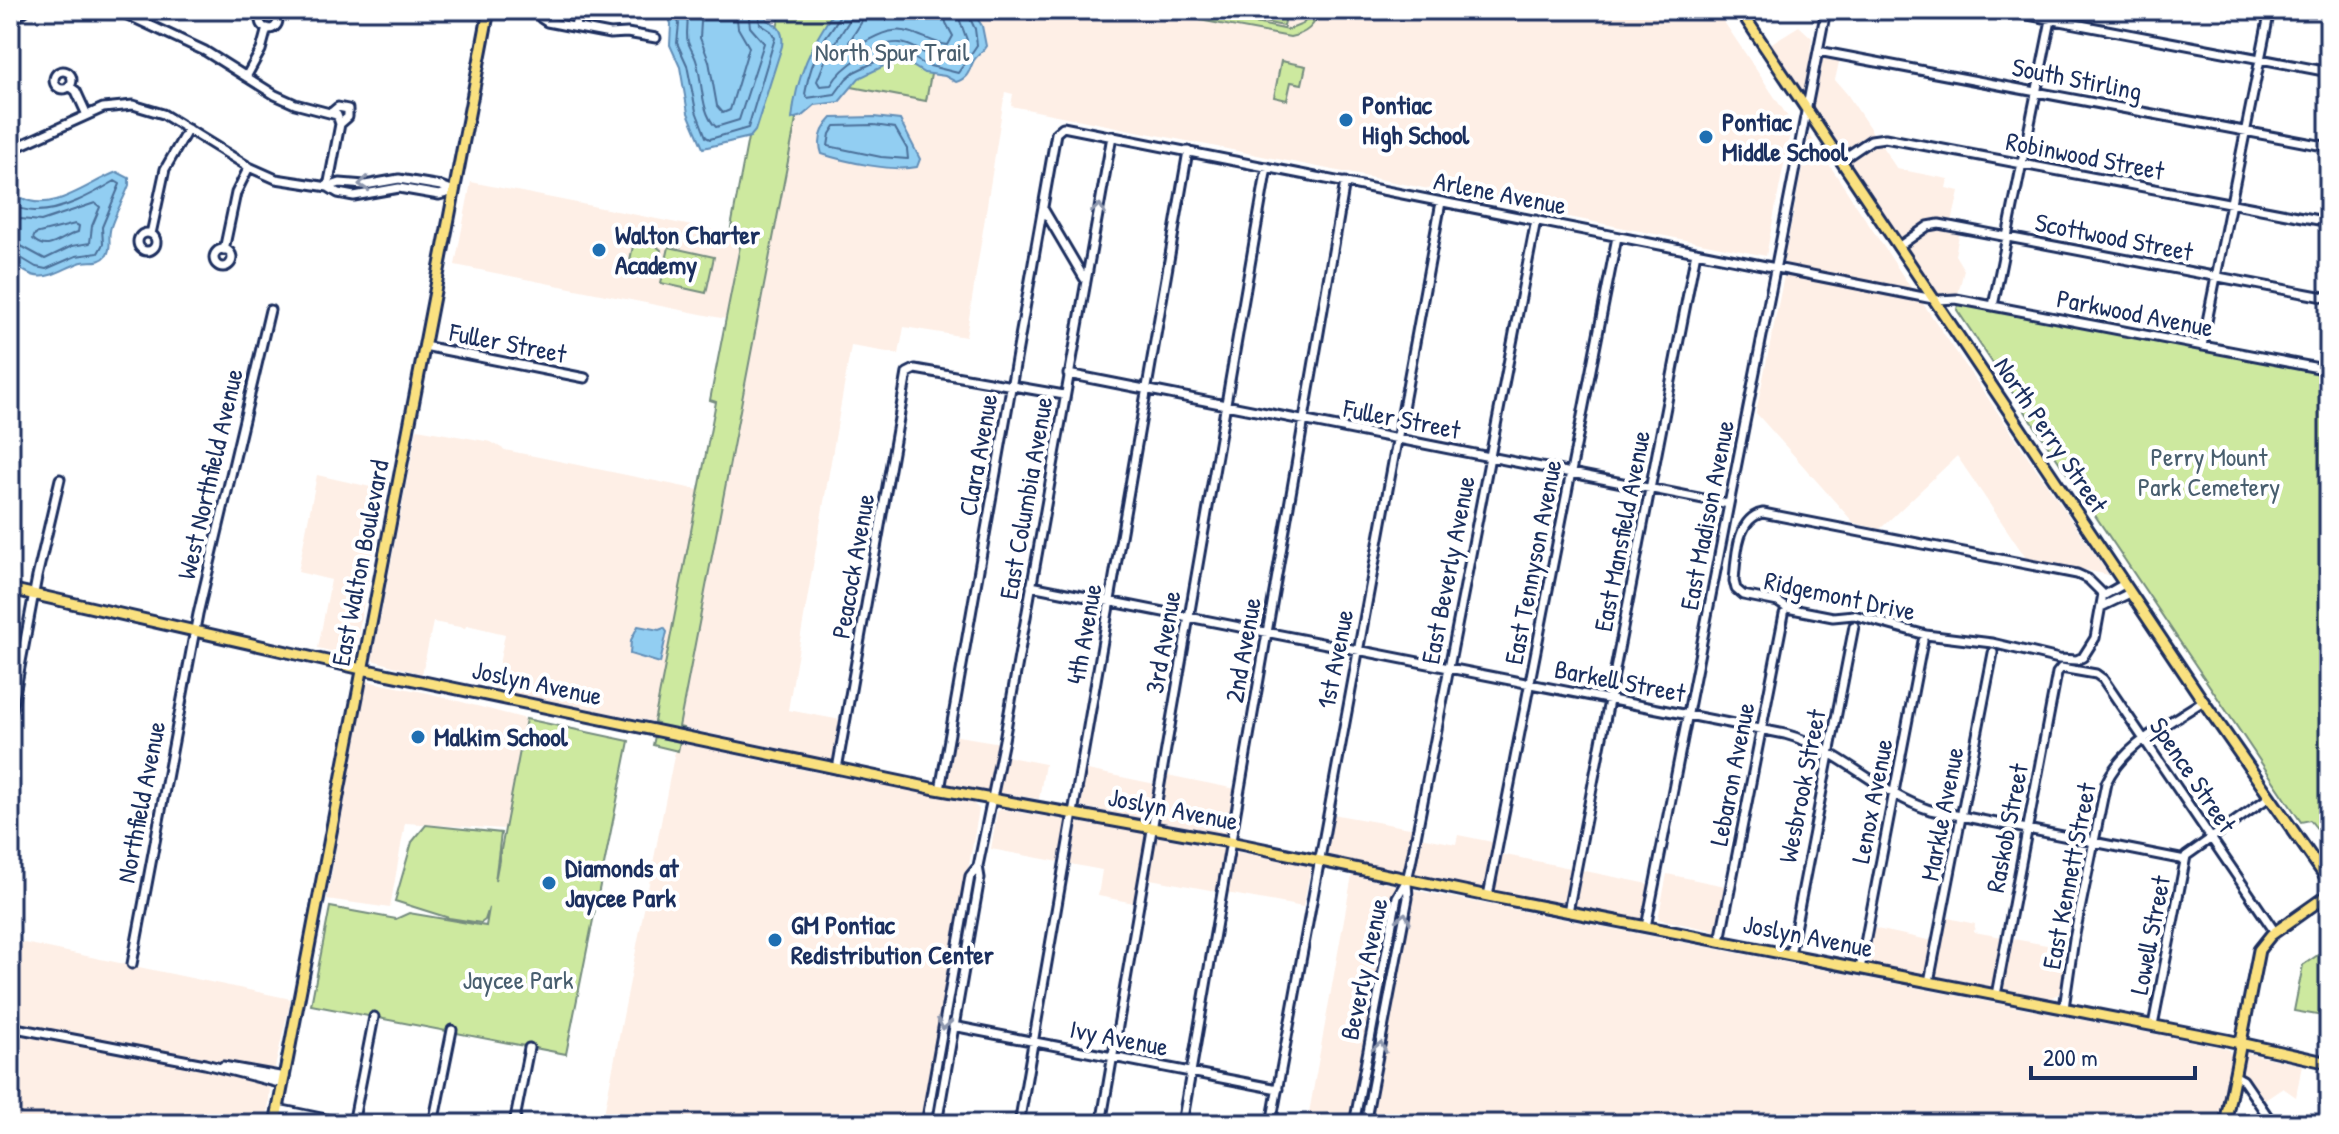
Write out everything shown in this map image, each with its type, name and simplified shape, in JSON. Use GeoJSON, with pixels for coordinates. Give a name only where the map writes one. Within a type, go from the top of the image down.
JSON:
{"type":"FeatureCollection","features":[{"type":"Feature","properties":{"kind":"main road","name":"North Perry Street"},"geometry":{"type":"LineString","coordinates":[[1740,10],[2268,798],[2329,882]]}},
{"type":"Feature","properties":{"kind":"main road","name":"East Walton Boulevard"},"geometry":{"type":"LineString","coordinates":[[275,1124],[489,12]]}},
{"type":"Feature","properties":{"kind":"main road","name":"Joslyn Avenue"},"geometry":{"type":"LineString","coordinates":[[10,589],[362,669],[837,769],[1319,859],[1407,880],[2153,1025],[2329,1063]]}},
{"type":"Feature","properties":{"kind":"main road"},"geometry":{"type":"LineString","coordinates":[[2225,1124],[2258,954],[2264,942],[2275,932],[2329,894]]}},
{"type":"Feature","properties":{"kind":"street"},"geometry":{"type":"LineString","coordinates":[[10,22],[26,10]]}},
{"type":"Feature","properties":{"kind":"street"},"geometry":{"type":"LineString","coordinates":[[117,10],[205,51],[295,104],[338,116],[340,124],[328,187]]}},
{"type":"Feature","properties":{"kind":"street"},"geometry":{"type":"LineString","coordinates":[[468,10],[489,12]]}},
{"type":"Feature","properties":{"kind":"street"},"geometry":{"type":"LineString","coordinates":[[541,10],[541,16],[546,21],[610,34],[631,33],[656,38]]}},
{"type":"Feature","properties":{"kind":"street"},"geometry":{"type":"LineString","coordinates":[[575,27],[578,10]]}},
{"type":"Feature","properties":{"kind":"street","name":"East Madison Avenue"},"geometry":{"type":"LineString","coordinates":[[1646,927],[1826,10]]}},
{"type":"Feature","properties":{"kind":"street"},"geometry":{"type":"LineString","coordinates":[[2001,10],[2329,72]]}},
{"type":"Feature","properties":{"kind":"street"},"geometry":{"type":"LineString","coordinates":[[1993,306],[2053,10]]}},
{"type":"Feature","properties":{"kind":"street"},"geometry":{"type":"LineString","coordinates":[[2202,346],[2270,10]]}},
{"type":"Feature","properties":{"kind":"street"},"geometry":{"type":"LineString","coordinates":[[246,77],[261,50],[267,28]]}},
{"type":"Feature","properties":{"kind":"street","name":"South Stirling"},"geometry":{"type":"LineString","coordinates":[[1818,51],[2329,147]]}},
{"type":"Feature","properties":{"kind":"street"},"geometry":{"type":"LineString","coordinates":[[69,86],[76,91],[87,115]]}},
{"type":"Feature","properties":{"kind":"street"},"geometry":{"type":"LineString","coordinates":[[10,150],[109,107],[139,105],[157,111],[249,167],[276,179],[328,187],[338,193],[358,196],[394,189],[439,195],[454,191]]}},
{"type":"Feature","properties":{"kind":"street"},"geometry":{"type":"LineString","coordinates":[[332,112],[342,106],[348,109],[348,117],[340,124]]}},
{"type":"Feature","properties":{"kind":"street","name":"Arlene Avenue"},"geometry":{"type":"LineString","coordinates":[[1060,128],[1933,299]]}},
{"type":"Feature","properties":{"kind":"street","name":"Clara Avenue"},"geometry":{"type":"LineString","coordinates":[[940,790],[1037,237],[1056,133],[1060,128]]}},
{"type":"Feature","properties":{"kind":"street"},"geometry":{"type":"LineString","coordinates":[[151,234],[165,169],[188,129]]}},
{"type":"Feature","properties":{"kind":"street","name":"East Columbia Avenue"},"geometry":{"type":"LineString","coordinates":[[937,1122],[980,878],[978,866],[1112,136]]}},
{"type":"Feature","properties":{"kind":"street","name":"Robinwood Street"},"geometry":{"type":"LineString","coordinates":[[1840,161],[1868,141],[1882,138],[2329,222]]}},
{"type":"Feature","properties":{"kind":"street","name":"4th Avenue"},"geometry":{"type":"LineString","coordinates":[[1019,1124],[1188,151]]}},
{"type":"Feature","properties":{"kind":"street"},"geometry":{"type":"LineString","coordinates":[[224,250],[236,193],[249,167]]}},
{"type":"Feature","properties":{"kind":"street","name":"3rd Avenue"},"geometry":{"type":"LineString","coordinates":[[1101,1124],[1267,167]]}},
{"type":"Feature","properties":{"kind":"street"},"geometry":{"type":"LineString","coordinates":[[328,187],[340,183],[362,186],[393,179],[411,179],[454,191]]}},
{"type":"Feature","properties":{"kind":"street"},"geometry":{"type":"LineString","coordinates":[[409,189],[411,179]]}},
{"type":"Feature","properties":{"kind":"street","name":"2nd Avenue"},"geometry":{"type":"LineString","coordinates":[[1182,1124],[1345,182]]}},
{"type":"Feature","properties":{"kind":"street","name":"1st Avenue"},"geometry":{"type":"LineString","coordinates":[[1271,1124],[1441,202]]}},
{"type":"Feature","properties":{"kind":"street"},"geometry":{"type":"LineString","coordinates":[[1043,208],[1056,234],[1073,256],[1084,281]]}},
{"type":"Feature","properties":{"kind":"street","name":"East Beverly Avenue"},"geometry":{"type":"LineString","coordinates":[[1407,880],[1536,220]]}},
{"type":"Feature","properties":{"kind":"street","name":"Scottwood Street"},"geometry":{"type":"LineString","coordinates":[[1898,247],[1926,228],[1938,224],[2329,298]]}},
{"type":"Feature","properties":{"kind":"street"},"geometry":{"type":"LineString","coordinates":[[1037,237],[1045,231],[1056,234]]}},
{"type":"Feature","properties":{"kind":"street","name":"East Tennyson Avenue"},"geometry":{"type":"LineString","coordinates":[[1488,896],[1617,237]]}},
{"type":"Feature","properties":{"kind":"street","name":"East Mansfield Avenue"},"geometry":{"type":"LineString","coordinates":[[1568,912],[1696,252]]}},
{"type":"Feature","properties":{"kind":"street"},"geometry":{"type":"LineString","coordinates":[[1073,256],[1084,258],[1091,254]]}},
{"type":"Feature","properties":{"kind":"street","name":"Parkwood Avenue"},"geometry":{"type":"LineString","coordinates":[[1933,299],[1956,299],[2329,370]]}},
{"type":"Feature","properties":{"kind":"street","name":"West Northfield Avenue"},"geometry":{"type":"LineString","coordinates":[[190,648],[270,310]]}},
{"type":"Feature","properties":{"kind":"street","name":"Fuller Street"},"geometry":{"type":"LineString","coordinates":[[424,346],[585,378]]}},
{"type":"Feature","properties":{"kind":"street","name":"Peacock Avenue"},"geometry":{"type":"LineString","coordinates":[[837,769],[909,370],[1010,386]]}},
{"type":"Feature","properties":{"kind":"street","name":"Fuller Street"},"geometry":{"type":"LineString","coordinates":[[1068,374],[1729,504]]}},
{"type":"Feature","properties":{"kind":"street"},"geometry":{"type":"LineString","coordinates":[[1010,386],[1064,395]]}},
{"type":"Feature","properties":{"kind":"street"},"geometry":{"type":"LineString","coordinates":[[10,720],[33,594],[60,479]]}},
{"type":"Feature","properties":{"kind":"street","name":"Ridgemont Drive"},"geometry":{"type":"LineString","coordinates":[[1763,513],[2069,572],[2088,579],[2102,591],[2103,596],[2095,638],[2089,651],[2080,659],[2064,660],[1968,639],[1926,635],[1854,615],[1833,617],[1787,608],[1778,602],[1746,596],[1736,589],[1734,581],[1739,546],[1747,522],[1763,513]]}},
{"type":"Feature","properties":{"kind":"street"},"geometry":{"type":"LineString","coordinates":[[1722,543],[1739,546]]}},
{"type":"Feature","properties":{"kind":"street"},"geometry":{"type":"LineString","coordinates":[[2103,596],[2124,584]]}},
{"type":"Feature","properties":{"kind":"street","name":"Barkell Street"},"geometry":{"type":"LineString","coordinates":[[1031,586],[1761,729],[1802,739],[1829,751],[1894,794],[1925,809],[2185,860]]}},
{"type":"Feature","properties":{"kind":"street"},"geometry":{"type":"LineString","coordinates":[[2101,607],[2130,593]]}},
{"type":"Feature","properties":{"kind":"street","name":"Lebaron Avenue"},"geometry":{"type":"LineString","coordinates":[[1720,941],[1784,614]]}},
{"type":"Feature","properties":{"kind":"street","name":"Wesbrook Street"},"geometry":{"type":"LineString","coordinates":[[1790,955],[1854,626]]}},
{"type":"Feature","properties":{"kind":"street","name":"Lenox Avenue"},"geometry":{"type":"LineString","coordinates":[[1860,969],[1923,641]]}},
{"type":"Feature","properties":{"kind":"street","name":"Northfield Avenue"},"geometry":{"type":"LineString","coordinates":[[132,964],[190,648]]}},
{"type":"Feature","properties":{"kind":"street","name":"Markle Avenue"},"geometry":{"type":"LineString","coordinates":[[1929,982],[1993,653]]}},
{"type":"Feature","properties":{"kind":"street","name":"Spence Street"},"geometry":{"type":"LineString","coordinates":[[2059,669],[2101,677],[2275,932]]}},
{"type":"Feature","properties":{"kind":"street","name":"Raskob Street"},"geometry":{"type":"LineString","coordinates":[[1996,995],[2059,669]]}},
{"type":"Feature","properties":{"kind":"street","name":"East Kennett Street"},"geometry":{"type":"LineString","coordinates":[[2064,1008],[2092,843],[2109,776],[2125,754],[2203,701]]}},
{"type":"Feature","properties":{"kind":"street","name":"Lowell Street"},"geometry":{"type":"LineString","coordinates":[[2153,1025],[2189,852],[2268,798]]}},
{"type":"Feature","properties":{"kind":"street","name":"East Columbia Avenue"},"geometry":{"type":"LineString","coordinates":[[926,1124],[970,876],[978,866]]}},
{"type":"Feature","properties":{"kind":"street","name":"Beverly Avenue"},"geometry":{"type":"LineString","coordinates":[[1354,1124],[1397,897],[1407,880]]}},
{"type":"Feature","properties":{"kind":"street","name":"Beverly Avenue"},"geometry":{"type":"LineString","coordinates":[[1365,1124],[1408,898],[1407,880]]}},
{"type":"Feature","properties":{"kind":"street","name":"East Columbia Avenue"},"geometry":{"type":"LineString","coordinates":[[960,931],[965,936],[960,992]]}},
{"type":"Feature","properties":{"kind":"street"},"geometry":{"type":"LineString","coordinates":[[278,1109],[351,1124],[374,1017]]}},
{"type":"Feature","properties":{"kind":"street","name":"Ivy Avenue"},"geometry":{"type":"LineString","coordinates":[[953,1026],[1278,1089]]}},
{"type":"Feature","properties":{"kind":"street"},"geometry":{"type":"LineString","coordinates":[[10,1027],[284,1080]]}},
{"type":"Feature","properties":{"kind":"street"},"geometry":{"type":"LineString","coordinates":[[433,1124],[452,1030]]}},
{"type":"Feature","properties":{"kind":"street"},"geometry":{"type":"LineString","coordinates":[[514,1124],[529,1048]]}},
{"type":"Feature","properties":{"kind":"street","name":"East Columbia Avenue"},"geometry":{"type":"LineString","coordinates":[[937,1061],[938,1081],[932,1117],[937,1122]]}},
{"type":"Feature","properties":{"kind":"street"},"geometry":{"type":"LineString","coordinates":[[2234,1075],[2243,1080],[2273,1124]]}},
{"type":"Feature","properties":{"kind":"shaded area"},"geometry":{"type":"Polygon","coordinates":[[[943,10],[1716,10],[1792,123],[1766,256],[1011,106],[1013,94],[1005,92],[966,337],[904,327],[899,354],[851,346],[788,710],[841,720],[833,760],[679,727],[804,77],[926,101],[943,10]]]}},
{"type":"Feature","properties":{"kind":"shaded area"},"geometry":{"type":"Polygon","coordinates":[[[1799,26],[1812,38],[1810,53],[1840,58],[1835,80],[1897,169],[1948,179],[1946,188],[1959,191],[1952,222],[1961,225],[1955,255],[1964,270],[1957,298],[1938,294],[1770,44],[1799,26]]]}},
{"type":"Feature","properties":{"kind":"shaded area"},"geometry":{"type":"Polygon","coordinates":[[[1809,134],[1913,291],[1783,265],[1809,134]]]}},
{"type":"Feature","properties":{"kind":"shaded area","name":"Walton Charter Academy"},"geometry":{"type":"Polygon","coordinates":[[[471,182],[742,236],[726,319],[455,265],[471,182]]]}},
{"type":"Feature","properties":{"kind":"shaded area"},"geometry":{"type":"Polygon","coordinates":[[[1784,276],[1922,302],[2109,575],[2026,558],[1957,456],[1880,529],[1854,523],[1756,413],[1784,276]]]}},
{"type":"Feature","properties":{"kind":"shaded area"},"geometry":{"type":"Polygon","coordinates":[[[417,429],[491,442],[505,450],[699,490],[654,722],[494,690],[505,634],[467,625],[465,628],[433,622],[422,674],[372,660],[417,429]]]}},
{"type":"Feature","properties":{"kind":"shaded area"},"geometry":{"type":"Polygon","coordinates":[[[317,475],[384,490],[356,646],[347,655],[318,648],[331,580],[298,572],[317,475]]]}},
{"type":"Feature","properties":{"kind":"shaded area"},"geometry":{"type":"Polygon","coordinates":[[[366,681],[428,693],[526,719],[505,829],[405,823],[390,908],[327,899],[366,681]]]}},
{"type":"Feature","properties":{"kind":"shaded area"},"geometry":{"type":"Polygon","coordinates":[[[952,735],[1007,744],[1005,756],[1045,764],[1039,799],[946,784],[943,779],[952,735]]]}},
{"type":"Feature","properties":{"kind":"shaded area","name":"GM Pontiac Redistribution Center"},"geometry":{"type":"Polygon","coordinates":[[[680,742],[973,803],[979,809],[923,1124],[602,1124],[675,751],[678,751],[680,742]]]}},
{"type":"Feature","properties":{"kind":"shaded area"},"geometry":{"type":"Polygon","coordinates":[[[1083,769],[1155,784],[1157,773],[1236,789],[1229,827],[1224,835],[1083,807],[1079,804],[1083,769]]]}},
{"type":"Feature","properties":{"kind":"shaded area"},"geometry":{"type":"Polygon","coordinates":[[[1001,809],[1145,834],[1134,903],[1098,896],[1102,870],[991,849],[997,812],[1001,809]]]}},
{"type":"Feature","properties":{"kind":"shaded area"},"geometry":{"type":"Polygon","coordinates":[[[1332,814],[1421,830],[1420,837],[1456,844],[1458,835],[1502,844],[1501,854],[1649,884],[1643,915],[1638,920],[1389,870],[1326,854],[1332,814]]]}},
{"type":"Feature","properties":{"kind":"shaded area"},"geometry":{"type":"Polygon","coordinates":[[[1154,836],[1311,866],[1303,907],[1145,878],[1154,836]]]}},
{"type":"Feature","properties":{"kind":"shaded area"},"geometry":{"type":"Polygon","coordinates":[[[1667,874],[1725,886],[1716,931],[1658,919],[1667,874]]]}},
{"type":"Feature","properties":{"kind":"shaded area"},"geometry":{"type":"Polygon","coordinates":[[[1352,875],[1424,892],[2228,1049],[2231,1054],[2219,1124],[1307,1124],[1352,875]]]}},
{"type":"Feature","properties":{"kind":"shaded area"},"geometry":{"type":"Polygon","coordinates":[[[1939,916],[1975,924],[1974,932],[2069,949],[2062,992],[2051,998],[1869,963],[1866,956],[1872,928],[1933,941],[1939,916]]]}},
{"type":"Feature","properties":{"kind":"shaded area"},"geometry":{"type":"Polygon","coordinates":[[[10,940],[291,999],[270,1088],[267,1124],[10,1124],[10,940]]]}},
{"type":"Feature","properties":{"kind":"shaded area"},"geometry":{"type":"Polygon","coordinates":[[[2246,1053],[2302,1065],[2296,1097],[2283,1088],[2262,1102],[2242,1075],[2246,1053]]]}},
{"type":"Feature","properties":{"kind":"green space","name":"North Spur Trail"},"geometry":{"type":"Polygon","coordinates":[[[781,10],[943,10],[926,101],[804,78],[679,727],[683,728],[678,751],[653,745],[658,723],[654,722],[716,402],[710,400],[742,236],[730,233],[761,69],[768,70],[781,10]]]}},
{"type":"Feature","properties":{"kind":"green space"},"geometry":{"type":"Polygon","coordinates":[[[1168,10],[1193,10],[1288,30],[1303,24],[1312,10],[1320,10],[1309,28],[1290,37],[1167,14],[1168,10]]]}},
{"type":"Feature","properties":{"kind":"green space"},"geometry":{"type":"Polygon","coordinates":[[[1204,10],[1287,10],[1284,26],[1204,10]]]}},
{"type":"Feature","properties":{"kind":"green space"},"geometry":{"type":"Polygon","coordinates":[[[1281,61],[1306,66],[1302,84],[1291,82],[1287,100],[1274,97],[1281,61]]]}},
{"type":"Feature","properties":{"kind":"green space"},"geometry":{"type":"Polygon","coordinates":[[[634,241],[655,245],[661,250],[658,264],[643,270],[641,277],[627,275],[634,241]]]}},
{"type":"Feature","properties":{"kind":"green space"},"geometry":{"type":"Polygon","coordinates":[[[669,247],[714,257],[706,293],[661,283],[669,247]]]}},
{"type":"Feature","properties":{"kind":"green space","name":"Perry Mount Park Cemetery"},"geometry":{"type":"Polygon","coordinates":[[[1958,304],[2329,374],[2329,838],[2326,840],[2310,820],[2301,822],[1957,310],[1958,304]]]}},
{"type":"Feature","properties":{"kind":"green space","name":"Jaycee Park"},"geometry":{"type":"Polygon","coordinates":[[[526,719],[629,741],[566,1054],[311,1005],[330,907],[396,919],[409,913],[486,926],[489,908],[481,923],[449,918],[395,901],[412,842],[426,825],[501,833],[495,881],[526,719]]]}},
{"type":"Feature","properties":{"kind":"green space"},"geometry":{"type":"Polygon","coordinates":[[[2321,953],[2329,965],[2329,1017],[2294,1011],[2303,965],[2321,953]]]}},
{"type":"Feature","properties":{"kind":"water"},"geometry":{"type":"Polygon","coordinates":[[[666,10],[765,10],[767,20],[780,30],[782,46],[755,131],[750,137],[703,148],[688,113],[680,67],[670,45],[671,24],[666,10]]]}},
{"type":"Feature","properties":{"kind":"water"},"geometry":{"type":"Polygon","coordinates":[[[835,10],[949,10],[956,13],[972,10],[982,26],[986,46],[965,77],[956,82],[945,76],[924,73],[896,60],[859,78],[839,102],[815,105],[802,116],[792,119],[806,61],[835,10]]]}},
{"type":"Feature","properties":{"kind":"water"},"geometry":{"type":"Polygon","coordinates":[[[832,118],[900,120],[920,159],[917,167],[883,167],[822,154],[821,134],[832,118]]]}},
{"type":"Feature","properties":{"kind":"water"},"geometry":{"type":"Polygon","coordinates":[[[117,172],[129,178],[129,185],[111,227],[109,249],[104,258],[79,263],[45,276],[30,274],[12,261],[10,202],[22,198],[34,202],[58,199],[117,172]]]}},
{"type":"Feature","properties":{"kind":"water"},"geometry":{"type":"Polygon","coordinates":[[[638,626],[664,628],[667,632],[660,663],[630,654],[631,640],[638,626]]]}},
{"type":"Feature","properties":{"kind":"place","name":"Pontiac High School"},"geometry":{"type":"Point","coordinates":[1346,120]}},
{"type":"Feature","properties":{"kind":"place","name":"Pontiac Middle School"},"geometry":{"type":"Point","coordinates":[1706,137]}},
{"type":"Feature","properties":{"kind":"place","name":"Walton Charter Academy"},"geometry":{"type":"Point","coordinates":[599,250]}},
{"type":"Feature","properties":{"kind":"place","name":"Malkim School"},"geometry":{"type":"Point","coordinates":[418,737]}},
{"type":"Feature","properties":{"kind":"place","name":"Diamonds at Jaycee Park"},"geometry":{"type":"Point","coordinates":[549,883]}},
{"type":"Feature","properties":{"kind":"place","name":"GM Pontiac Redistribution Center"},"geometry":{"type":"Point","coordinates":[775,940]}}]}
